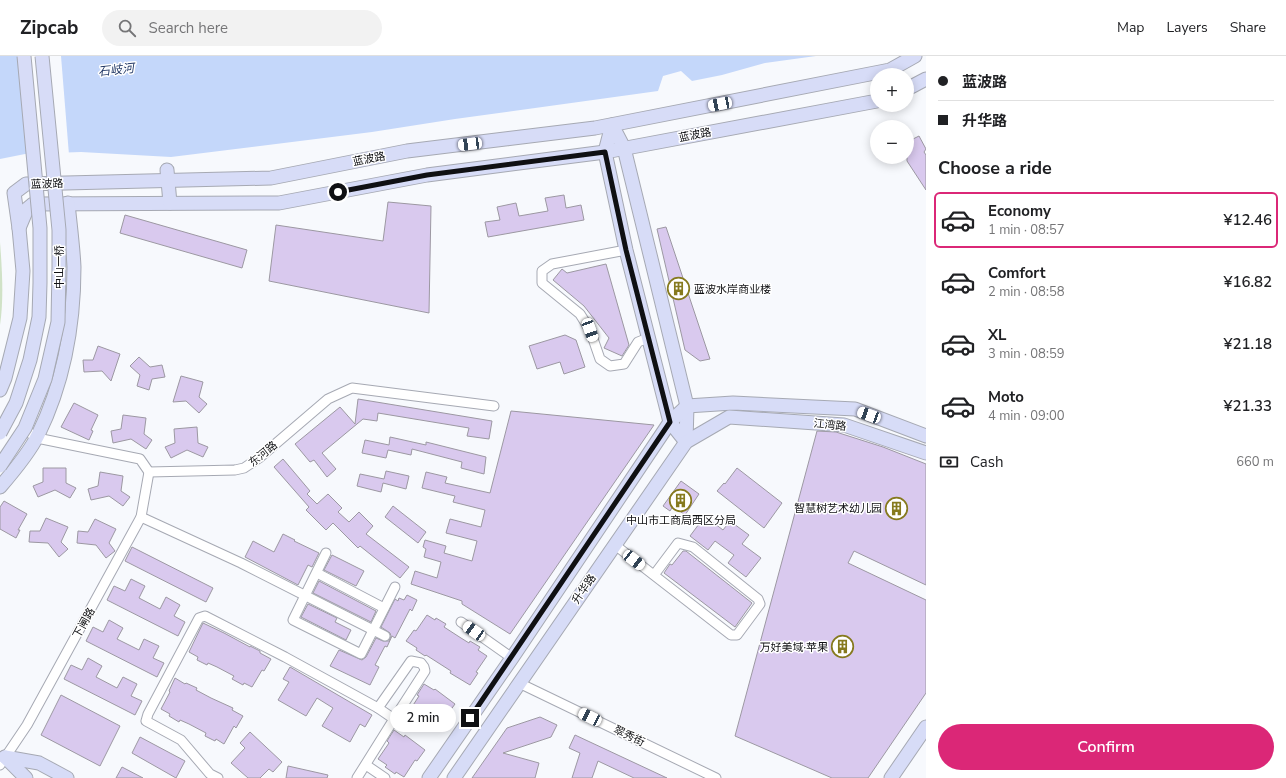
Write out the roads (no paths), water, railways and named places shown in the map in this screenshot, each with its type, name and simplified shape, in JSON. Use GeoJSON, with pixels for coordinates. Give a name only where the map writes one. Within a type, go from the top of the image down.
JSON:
{"type":"FeatureCollection","features":[{"type":"Feature","properties":{"kind":"street","name":"中山一桥"},"geometry":{"type":"LineString","coordinates":[[0,433],[16,403],[30,360],[39,317],[40,228],[24,56]]}},
{"type":"Feature","properties":{"kind":"street","name":"中山一桥"},"geometry":{"type":"LineString","coordinates":[[0,466],[24,429],[45,379],[58,322],[58,230],[42,56]]}},
{"type":"Feature","properties":{"kind":"street","name":"蓝波路"},"geometry":{"type":"LineString","coordinates":[[19,228],[14,193],[26,184],[168,175],[270,178],[407,151],[612,125],[890,70],[915,56]]}},
{"type":"Feature","properties":{"kind":"street"},"geometry":{"type":"LineString","coordinates":[[914,85],[926,79]]}},
{"type":"Feature","properties":{"kind":"street","name":"蓝波路"},"geometry":{"type":"LineString","coordinates":[[19,228],[27,209],[33,204],[279,203],[427,175],[605,152],[870,101]]}},
{"type":"Feature","properties":{"kind":"street"},"geometry":{"type":"LineString","coordinates":[[612,125],[624,148],[687,406],[686,442]]}},
{"type":"Feature","properties":{"kind":"street"},"geometry":{"type":"LineString","coordinates":[[612,125],[605,152],[626,250],[670,422],[686,442]]}},
{"type":"Feature","properties":{"kind":"street"},"geometry":{"type":"LineString","coordinates":[[168,175],[170,203]]}},
{"type":"Feature","properties":{"kind":"street"},"geometry":{"type":"LineString","coordinates":[[0,487],[13,472],[37,438],[54,398],[66,357],[72,314],[74,266],[68,203]]}},
{"type":"Feature","properties":{"kind":"street"},"geometry":{"type":"LineString","coordinates":[[0,390],[6,378],[20,318],[23,270],[19,228]]}},
{"type":"Feature","properties":{"kind":"street"},"geometry":{"type":"LineString","coordinates":[[648,246],[552,264],[542,271],[542,283],[580,314],[590,330],[600,359],[610,366],[624,364],[638,342],[669,330]]}},
{"type":"Feature","properties":{"kind":"street","name":"东河路"},"geometry":{"type":"LineString","coordinates":[[149,472],[234,470],[244,468],[259,458],[328,399],[352,388],[494,406]]}},
{"type":"Feature","properties":{"kind":"street","name":"江湾路"},"geometry":{"type":"LineString","coordinates":[[687,406],[733,403],[855,409],[926,436]]}},
{"type":"Feature","properties":{"kind":"street","name":"升华路"},"geometry":{"type":"LineString","coordinates":[[429,778],[512,658],[670,422],[687,406]]}},
{"type":"Feature","properties":{"kind":"street","name":"江湾路"},"geometry":{"type":"LineString","coordinates":[[729,417],[844,425],[926,453]]}},
{"type":"Feature","properties":{"kind":"street","name":"升华路"},"geometry":{"type":"LineString","coordinates":[[454,778],[686,442],[729,417]]}},
{"type":"Feature","properties":{"kind":"street"},"geometry":{"type":"LineString","coordinates":[[24,429],[37,438],[140,459],[149,472]]}},
{"type":"Feature","properties":{"kind":"street","name":"下闸路"},"geometry":{"type":"LineString","coordinates":[[2,759],[31,718],[141,517],[149,472]]}},
{"type":"Feature","properties":{"kind":"street"},"geometry":{"type":"LineString","coordinates":[[141,517],[241,563],[385,636]]}},
{"type":"Feature","properties":{"kind":"street"},"geometry":{"type":"LineString","coordinates":[[615,545],[731,635],[737,635],[760,604],[758,599],[693,547],[687,545],[678,543],[654,575]]}},
{"type":"Feature","properties":{"kind":"street"},"geometry":{"type":"LineString","coordinates":[[326,554],[293,620],[361,654],[395,587]]}},
{"type":"Feature","properties":{"kind":"street"},"geometry":{"type":"LineString","coordinates":[[316,573],[384,608]]}},
{"type":"Feature","properties":{"kind":"street"},"geometry":{"type":"LineString","coordinates":[[218,778],[210,774],[181,740],[146,721],[148,714],[199,618],[205,616],[285,657],[378,708],[394,719]]}},
{"type":"Feature","properties":{"kind":"street"},"geometry":{"type":"LineString","coordinates":[[461,622],[512,658]]}},
{"type":"Feature","properties":{"kind":"street"},"geometry":{"type":"LineString","coordinates":[[357,778],[425,671],[421,663],[411,661],[378,708]]}},
{"type":"Feature","properties":{"kind":"street","name":"翠秀街"},"geometry":{"type":"LineString","coordinates":[[519,683],[716,778]]}},
{"type":"Feature","properties":{"kind":"street"},"geometry":{"type":"LineString","coordinates":[[891,778],[926,727]]}},
{"type":"Feature","properties":{"kind":"street"},"geometry":{"type":"LineString","coordinates":[[2,759],[26,778]]}},
{"type":"Feature","properties":{"kind":"street"},"geometry":{"type":"LineString","coordinates":[[2,759],[39,763],[67,778]]}},
{"type":"Feature","properties":{"kind":"street"},"geometry":{"type":"LineString","coordinates":[[366,765],[386,778]]}},
{"type":"Feature","properties":{"kind":"water","name":"石岐河"},"geometry":{"type":"Polygon","coordinates":[[[0,56],[816,56],[765,63],[722,75],[692,81],[681,71],[663,76],[658,91],[372,132],[171,157],[81,152],[25,154],[0,159],[0,56]]]}},
{"type":"Feature","properties":{"kind":"place","name":"蓝波水岸商业楼"},"geometry":{"type":"Point","coordinates":[679,289]}},
{"type":"Feature","properties":{"kind":"place","name":"中山市工商局西区分局"},"geometry":{"type":"Point","coordinates":[681,500]}},
{"type":"Feature","properties":{"kind":"place","name":"智慧树艺术幼儿园"},"geometry":{"type":"Point","coordinates":[897,508]}},
{"type":"Feature","properties":{"kind":"place","name":"万好美域·苹果"},"geometry":{"type":"Point","coordinates":[843,647]}}]}
